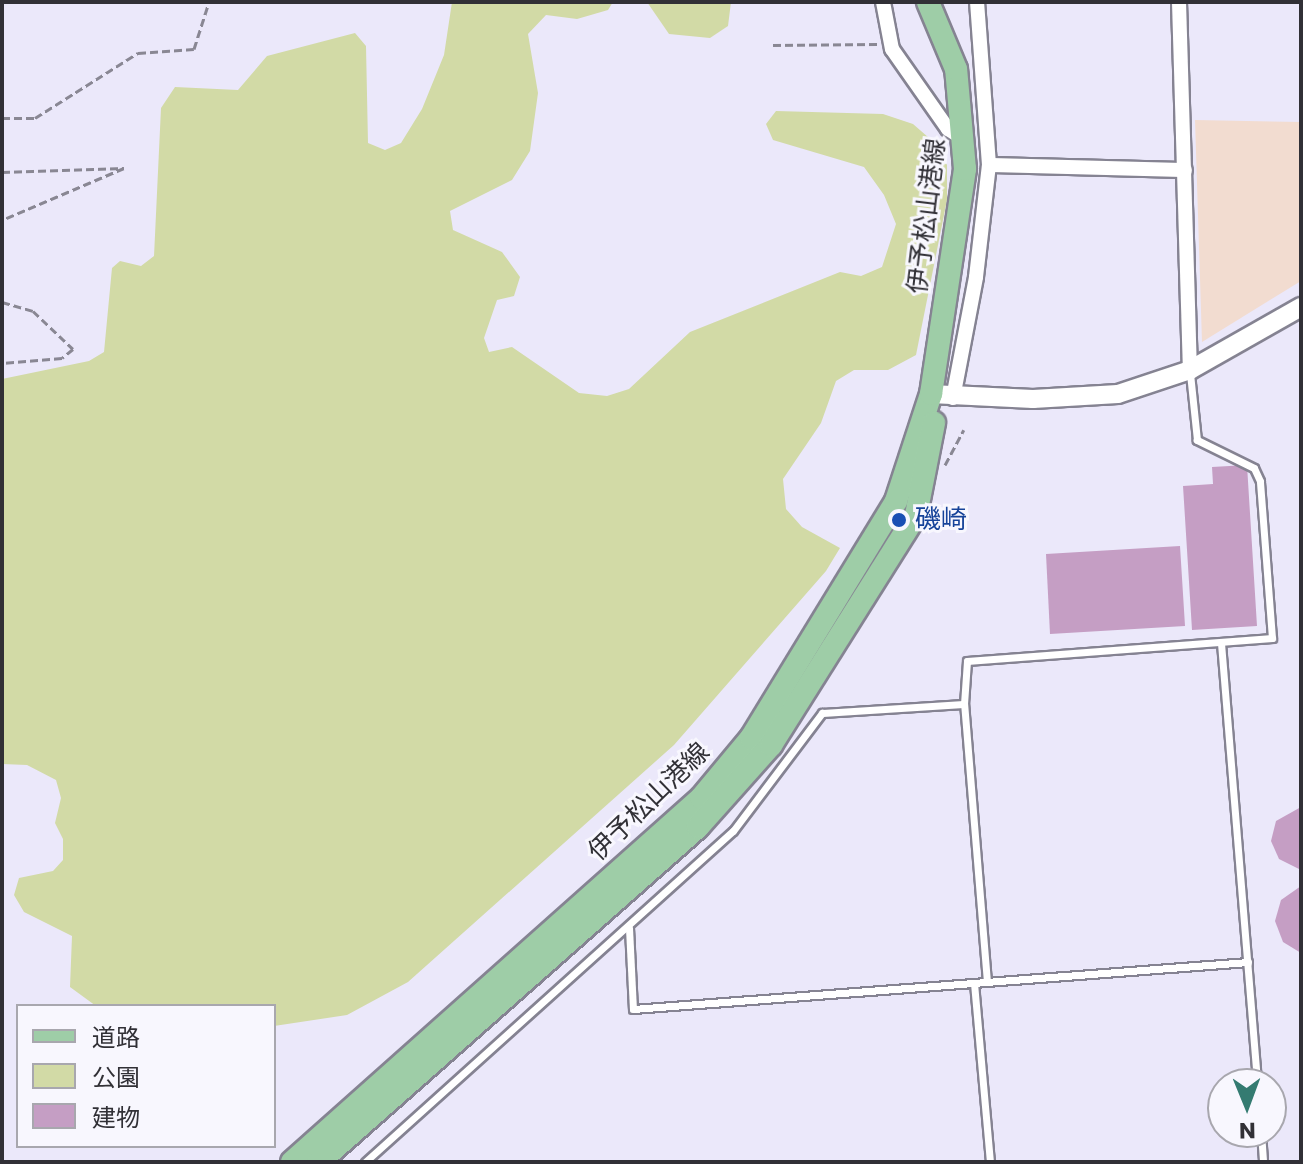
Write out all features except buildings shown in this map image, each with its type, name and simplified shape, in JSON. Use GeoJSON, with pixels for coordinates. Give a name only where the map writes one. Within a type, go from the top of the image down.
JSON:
{"type":"FeatureCollection","features":[{"type":"Feature","properties":{"kind":"main road","name":"伊予松山港線"},"geometry":{"type":"LineString","coordinates":[[319,1162],[698,827],[771,745],[916,515],[942,396],[966,140],[956,69],[928,2]]}},
{"type":"Feature","properties":{"kind":"main road","name":"伊予松山港線"},"geometry":{"type":"LineString","coordinates":[[292,1162],[701,798],[751,738],[896,501],[942,396]]}},
{"type":"Feature","properties":{"kind":"street"},"geometry":{"type":"LineString","coordinates":[[883,2],[890,44],[948,129],[966,140]]}},
{"type":"Feature","properties":{"kind":"street"},"geometry":{"type":"LineString","coordinates":[[977,2],[989,165],[976,277],[942,396],[1118,394],[1190,370],[1301,307]]}},
{"type":"Feature","properties":{"kind":"street"},"geometry":{"type":"LineString","coordinates":[[1179,2],[1190,370]]}},
{"type":"Feature","properties":{"kind":"street"},"geometry":{"type":"LineString","coordinates":[[989,165],[1185,170]]}},
{"type":"Feature","properties":{"kind":"lane"},"geometry":{"type":"LineString","coordinates":[[987,982],[964,704],[967,661],[1272,638],[1260,481],[1254,468],[1197,440],[1190,370]]}},
{"type":"Feature","properties":{"kind":"lane"},"geometry":{"type":"LineString","coordinates":[[1221,643],[1256,1068]]}},
{"type":"Feature","properties":{"kind":"lane"},"geometry":{"type":"LineString","coordinates":[[365,1162],[629,928],[733,831],[822,713],[964,704]]}},
{"type":"Feature","properties":{"kind":"lane"},"geometry":{"type":"LineString","coordinates":[[629,928],[633,1009],[1248,962]]}},
{"type":"Feature","properties":{"kind":"lane"},"geometry":{"type":"LineString","coordinates":[[974,983],[990,1162]]}},
{"type":"Feature","properties":{"kind":"path"},"geometry":{"type":"LineString","coordinates":[[2,118],[35,118],[138,53],[194,49],[209,2]]}},
{"type":"Feature","properties":{"kind":"path"},"geometry":{"type":"LineString","coordinates":[[773,45],[890,44]]}},
{"type":"Feature","properties":{"kind":"path"},"geometry":{"type":"LineString","coordinates":[[2,220],[124,168],[3,173]]}},
{"type":"Feature","properties":{"kind":"path"},"geometry":{"type":"LineString","coordinates":[[2,302],[33,311],[73,349],[62,358],[2,363]]}},
{"type":"Feature","properties":{"kind":"shaded area"},"geometry":{"type":"Polygon","coordinates":[[[1195,120],[1301,122],[1301,281],[1202,342],[1195,120]]]}},
{"type":"Feature","properties":{"kind":"green space"},"geometry":{"type":"Polygon","coordinates":[[[452,2],[613,2],[608,10],[577,19],[546,15],[528,34],[538,93],[530,151],[512,180],[450,211],[453,230],[502,252],[520,277],[514,296],[497,300],[484,338],[489,352],[512,347],[579,393],[607,396],[629,389],[690,332],[840,272],[861,276],[882,267],[896,224],[884,195],[864,167],[773,140],[766,124],[776,111],[883,114],[913,124],[936,144],[947,165],[947,200],[916,355],[888,370],[854,370],[836,381],[821,423],[783,479],[786,509],[802,527],[840,548],[826,571],[674,745],[408,982],[347,1015],[276,1026],[276,1004],[93,1004],[70,987],[72,936],[24,912],[14,895],[19,878],[53,871],[63,860],[63,839],[55,823],[61,798],[56,780],[27,765],[2,764],[2,379],[89,361],[104,352],[112,268],[120,261],[141,266],[154,256],[161,108],[175,87],[238,90],[267,56],[355,33],[366,46],[368,143],[385,150],[401,143],[422,109],[444,55],[452,2]]]}},
{"type":"Feature","properties":{"kind":"green space"},"geometry":{"type":"Polygon","coordinates":[[[647,2],[731,2],[728,26],[710,38],[669,34],[647,2]]]}},
{"type":"Feature","properties":{"kind":"place","name":"磯崎"},"geometry":{"type":"Point","coordinates":[899,520]}}]}
